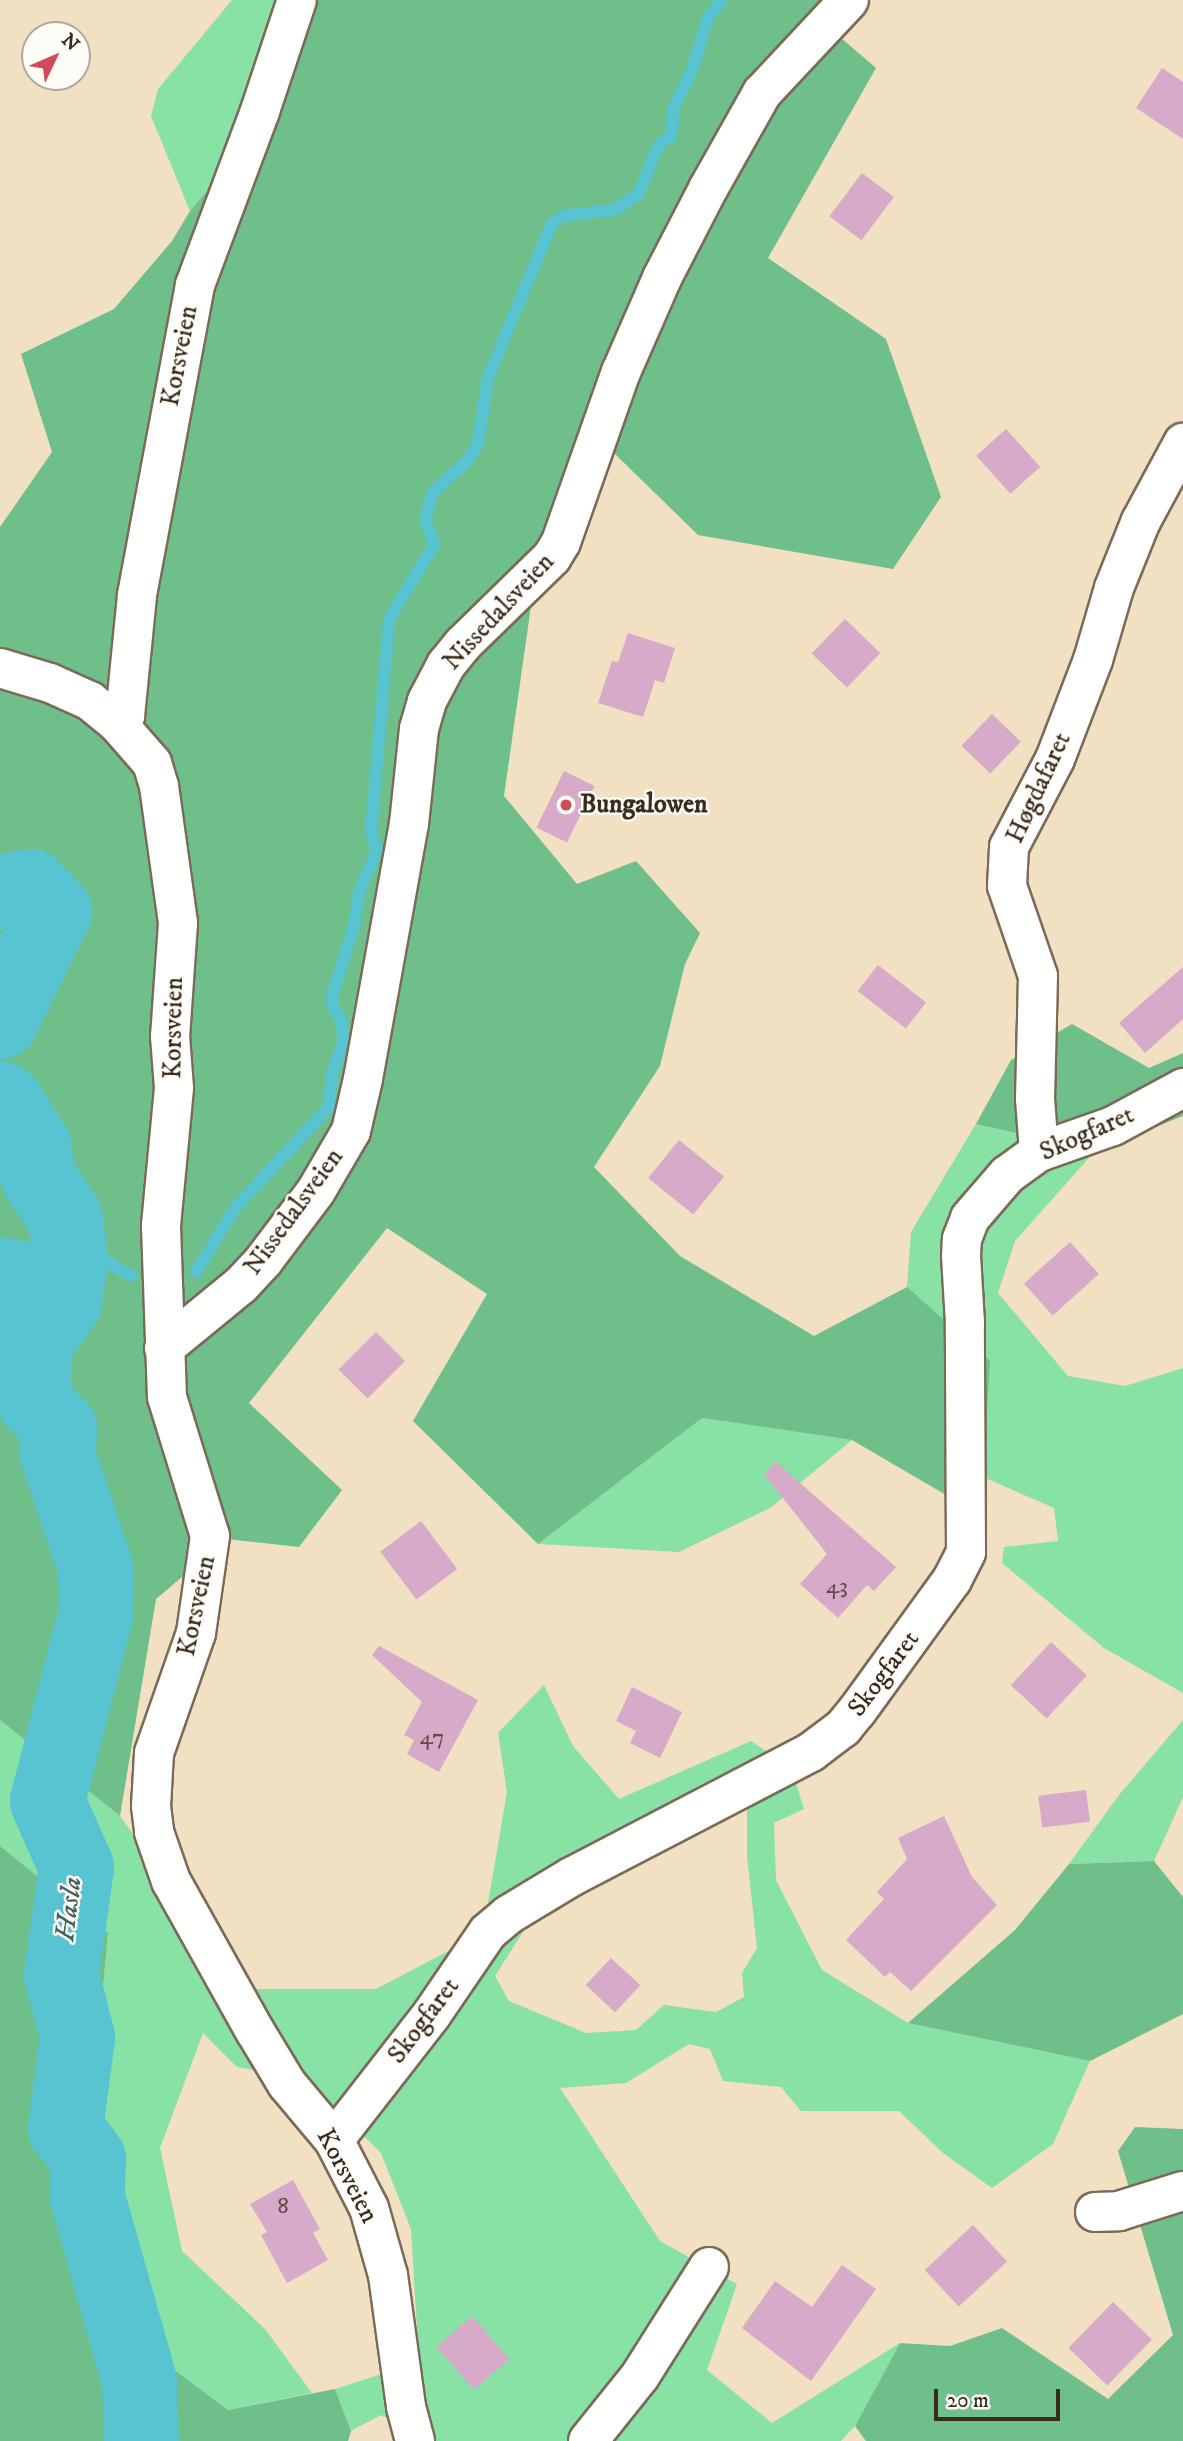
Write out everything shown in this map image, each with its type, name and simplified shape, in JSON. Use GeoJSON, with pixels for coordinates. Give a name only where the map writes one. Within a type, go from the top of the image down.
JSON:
{"type":"FeatureCollection","features":[{"type":"Feature","properties":{"kind":"street","name":"Korsveien"},"geometry":{"type":"LineString","coordinates":[[118,724],[125,716],[136,594],[177,367],[195,285],[297,0]]}},
{"type":"Feature","properties":{"kind":"street","name":"Nissedalsveien"},"geometry":{"type":"LineString","coordinates":[[164,1348],[241,1285],[264,1259],[316,1191],[351,1130],[409,824],[419,729],[427,701],[446,665],[463,644],[552,557],[561,542],[621,372],[663,278],[709,187],[762,93],[849,0]]}},
{"type":"Feature","properties":{"kind":"street","name":"Høgdafaret"},"geometry":{"type":"LineString","coordinates":[[1039,1152],[1035,1099],[1038,976],[1007,886],[1009,847],[1055,759],[1093,660],[1114,588],[1141,521],[1183,443]]}},
{"type":"Feature","properties":{"kind":"street","name":"Korsveien"},"geometry":{"type":"LineString","coordinates":[[0,668],[50,682],[80,696],[118,724],[152,763],[159,786],[178,923],[170,1036],[174,1088],[161,1226],[167,1396],[207,1520],[210,1550],[196,1633],[154,1752],[150,1806],[154,1832],[171,1881],[254,2031],[287,2084],[334,2140],[369,2208],[388,2275],[406,2407],[415,2441]]}},
{"type":"Feature","properties":{"kind":"street","name":"Skogfaret"},"geometry":{"type":"LineString","coordinates":[[334,2140],[432,2014],[488,1932],[508,1915],[571,1877],[811,1752],[843,1728],[952,1580],[966,1552],[962,1239],[970,1218],[1007,1175],[1039,1152],[1113,1126],[1183,1088]]}},
{"type":"Feature","properties":{"kind":"street"},"geometry":{"type":"LineString","coordinates":[[1095,2212],[1119,2211],[1183,2191]]}},
{"type":"Feature","properties":{"kind":"street"},"geometry":{"type":"LineString","coordinates":[[588,2441],[640,2376],[709,2267]]}},
{"type":"Feature","properties":{"kind":"green space"},"geometry":{"type":"Polygon","coordinates":[[[232,0],[301,0],[285,99],[190,211],[151,116],[158,89],[232,0]]]}},
{"type":"Feature","properties":{"kind":"green space"},"geometry":{"type":"Polygon","coordinates":[[[301,0],[828,0],[812,13],[876,68],[768,258],[886,339],[941,497],[893,569],[698,535],[615,454],[532,599],[504,796],[577,884],[636,861],[700,933],[685,964],[660,1066],[594,1167],[680,1256],[814,1336],[907,1287],[990,1361],[983,1477],[946,1495],[852,1440],[702,1418],[538,1544],[413,1421],[487,1294],[387,1228],[249,1403],[342,1490],[299,1547],[227,1539],[156,1599],[120,1816],[0,1720],[0,527],[52,452],[21,354],[114,309],[172,241],[190,211],[285,99],[301,0]]]}},
{"type":"Feature","properties":{"kind":"green space"},"geometry":{"type":"Polygon","coordinates":[[[1072,1024],[1149,1068],[1183,1053],[1183,1116],[1095,1151],[976,1124],[1011,1060],[1072,1024]]]}},
{"type":"Feature","properties":{"kind":"green space"},"geometry":{"type":"Polygon","coordinates":[[[976,1124],[1095,1151],[1015,1241],[998,1293],[1068,1376],[1125,1386],[1183,1368],[1183,1693],[1104,1648],[1002,1563],[1004,1547],[1058,1541],[1054,1508],[983,1477],[907,1287],[911,1232],[976,1124]]]}},
{"type":"Feature","properties":{"kind":"green space"},"geometry":{"type":"Polygon","coordinates":[[[702,1418],[852,1440],[770,1508],[679,1552],[538,1544],[702,1418]]]}},
{"type":"Feature","properties":{"kind":"green space"},"geometry":{"type":"Polygon","coordinates":[[[544,1685],[573,1746],[619,1799],[751,1741],[772,1755],[794,1777],[804,1809],[774,1823],[776,1880],[822,1970],[908,2023],[1090,2061],[1053,2144],[992,2188],[943,2153],[899,2111],[801,2111],[781,2087],[723,2081],[710,2049],[689,2044],[626,2083],[560,2088],[660,2241],[737,2284],[707,2370],[772,2423],[900,2343],[855,2426],[841,2441],[431,2441],[381,2415],[351,2431],[335,2389],[419,2362],[411,2229],[381,2153],[307,2080],[237,2067],[203,2033],[160,2148],[182,2251],[265,2329],[312,2393],[228,2410],[136,2341],[58,2197],[100,2021],[108,1933],[0,1846],[0,1720],[120,1816],[246,1989],[376,1989],[456,1947],[487,1909],[507,1792],[498,1733],[544,1685]],[[747,1797],[567,1862],[495,1976],[509,2001],[586,2033],[636,2030],[664,2005],[716,2012],[744,1997],[742,1973],[757,1948],[747,1856],[747,1797]]]}},
{"type":"Feature","properties":{"kind":"green space"},"geometry":{"type":"Polygon","coordinates":[[[1183,1720],[1183,1797],[1154,1861],[1069,1864],[1119,1795],[1183,1720]]]}},
{"type":"Feature","properties":{"kind":"green space"},"geometry":{"type":"Polygon","coordinates":[[[0,1846],[108,1933],[100,2021],[58,2197],[136,2341],[228,2410],[335,2389],[351,2431],[348,2441],[0,2441],[0,1846]]]}},
{"type":"Feature","properties":{"kind":"green space"},"geometry":{"type":"Polygon","coordinates":[[[1154,1861],[1183,1897],[1183,2014],[1090,2061],[908,2023],[1015,1930],[1069,1864],[1154,1861]]]}},
{"type":"Feature","properties":{"kind":"green space"},"geometry":{"type":"Polygon","coordinates":[[[1135,2127],[1183,2129],[1183,2441],[866,2441],[855,2426],[900,2343],[950,2346],[1002,2328],[1108,2399],[1173,2335],[1118,2151],[1135,2127]]]}},
{"type":"Feature","properties":{"kind":"building"},"geometry":{"type":"Polygon","coordinates":[[[1162,68],[1183,82],[1183,139],[1136,108],[1162,68]]]}},
{"type":"Feature","properties":{"kind":"building"},"geometry":{"type":"Polygon","coordinates":[[[862,173],[894,197],[861,240],[830,216],[862,173]]]}},
{"type":"Feature","properties":{"kind":"building"},"geometry":{"type":"Polygon","coordinates":[[[1006,429],[1040,467],[1010,494],[976,456],[1006,429]]]}},
{"type":"Feature","properties":{"kind":"building"},"geometry":{"type":"Polygon","coordinates":[[[845,619],[880,653],[847,688],[812,654],[845,619]]]}},
{"type":"Feature","properties":{"kind":"building"},"geometry":{"type":"Polygon","coordinates":[[[628,633],[675,648],[664,683],[655,680],[643,717],[598,703],[612,661],[618,662],[628,633]]]}},
{"type":"Feature","properties":{"kind":"building"},"geometry":{"type":"Polygon","coordinates":[[[992,714],[1021,742],[990,773],[961,746],[992,714]]]}},
{"type":"Feature","properties":{"kind":"building","name":"Bungalowen"},"geometry":{"type":"Polygon","coordinates":[[[564,771],[595,786],[567,843],[536,828],[564,771]]]}},
{"type":"Feature","properties":{"kind":"building"},"geometry":{"type":"Polygon","coordinates":[[[878,965],[926,1003],[906,1029],[858,991],[878,965]]]}},
{"type":"Feature","properties":{"kind":"building"},"geometry":{"type":"Polygon","coordinates":[[[1183,967],[1183,1019],[1145,1053],[1119,1023],[1183,967]]]}},
{"type":"Feature","properties":{"kind":"building"},"geometry":{"type":"Polygon","coordinates":[[[679,1140],[724,1177],[693,1215],[648,1178],[679,1140]]]}},
{"type":"Feature","properties":{"kind":"building"},"geometry":{"type":"Polygon","coordinates":[[[1070,1242],[1099,1274],[1053,1315],[1024,1283],[1070,1242]]]}},
{"type":"Feature","properties":{"kind":"building"},"geometry":{"type":"Polygon","coordinates":[[[376,1332],[405,1361],[368,1398],[339,1369],[376,1332]]]}},
{"type":"Feature","properties":{"kind":"building"},"geometry":{"type":"Polygon","coordinates":[[[776,1462],[896,1567],[874,1591],[867,1585],[838,1618],[800,1584],[827,1554],[764,1474],[776,1462]]]}},
{"type":"Feature","properties":{"kind":"building"},"geometry":{"type":"Polygon","coordinates":[[[421,1521],[457,1569],[416,1600],[380,1552],[421,1521]]]}},
{"type":"Feature","properties":{"kind":"building"},"geometry":{"type":"Polygon","coordinates":[[[1051,1642],[1087,1675],[1047,1719],[1011,1685],[1051,1642]]]}},
{"type":"Feature","properties":{"kind":"building"},"geometry":{"type":"Polygon","coordinates":[[[379,1646],[478,1700],[439,1772],[407,1754],[414,1740],[404,1735],[422,1702],[372,1655],[379,1646]]]}},
{"type":"Feature","properties":{"kind":"building"},"geometry":{"type":"Polygon","coordinates":[[[632,1687],[682,1712],[660,1758],[630,1743],[636,1731],[616,1721],[632,1687]]]}},
{"type":"Feature","properties":{"kind":"building"},"geometry":{"type":"Polygon","coordinates":[[[1086,1790],[1090,1822],[1042,1828],[1038,1796],[1086,1790]]]}},
{"type":"Feature","properties":{"kind":"building"},"geometry":{"type":"Polygon","coordinates":[[[944,1816],[972,1877],[997,1905],[911,1991],[890,1972],[885,1977],[846,1940],[884,1899],[877,1892],[907,1859],[898,1838],[944,1816]]]}},
{"type":"Feature","properties":{"kind":"building"},"geometry":{"type":"Polygon","coordinates":[[[611,1958],[640,1985],[615,2012],[586,1985],[611,1958]]]}},
{"type":"Feature","properties":{"kind":"building"},"geometry":{"type":"Polygon","coordinates":[[[293,2180],[320,2229],[313,2233],[328,2260],[287,2283],[261,2235],[267,2232],[250,2204],[293,2180]]]}},
{"type":"Feature","properties":{"kind":"building"},"geometry":{"type":"Polygon","coordinates":[[[973,2225],[1007,2262],[959,2307],[925,2270],[973,2225]]]}},
{"type":"Feature","properties":{"kind":"building"},"geometry":{"type":"Polygon","coordinates":[[[842,2265],[876,2289],[811,2381],[742,2328],[775,2281],[812,2307],[842,2265]]]}},
{"type":"Feature","properties":{"kind":"building"},"geometry":{"type":"Polygon","coordinates":[[[1113,2302],[1152,2340],[1107,2386],[1069,2348],[1113,2302]]]}},
{"type":"Feature","properties":{"kind":"building"},"geometry":{"type":"Polygon","coordinates":[[[472,2316],[509,2359],[474,2390],[437,2347],[472,2316]]]}},
{"type":"Feature","properties":{"kind":"waterway"},"geometry":{"type":"LineString","coordinates":[[196,1272],[236,1207],[329,1107],[332,1074],[343,1042],[342,1023],[333,1006],[332,996],[354,926],[360,890],[377,850],[371,831],[389,619],[434,545],[425,518],[433,492],[468,460],[478,443],[488,378],[551,225],[563,216],[614,210],[639,193],[658,146],[671,136],[674,107],[692,70],[708,17],[722,0]]}},
{"type":"Feature","properties":{"kind":"waterway","name":"Hasla"},"geometry":{"type":"LineString","coordinates":[[0,892],[30,886],[54,911],[0,1021]]}},
{"type":"Feature","properties":{"kind":"waterway","name":"Hasla"},"geometry":{"type":"LineString","coordinates":[[0,1098],[6,1102],[33,1145],[37,1175],[65,1218],[70,1258],[64,1302],[34,1344],[34,1400],[59,1428],[56,1450],[95,1568],[96,1611],[47,1801],[76,1867],[61,1974],[77,2037],[65,2128],[88,2159],[87,2197],[139,2381],[141,2441]]}},
{"type":"Feature","properties":{"kind":"waterway"},"geometry":{"type":"LineString","coordinates":[[70,1258],[92,1254],[131,1276]]}},
{"type":"Feature","properties":{"kind":"waterway","name":"Hasla"},"geometry":{"type":"LineString","coordinates":[[0,1275],[13,1276],[25,1295],[34,1344]]}},
{"type":"Feature","properties":{"kind":"place","name":"Bungalowen"},"geometry":{"type":"Point","coordinates":[566,805]}}]}
